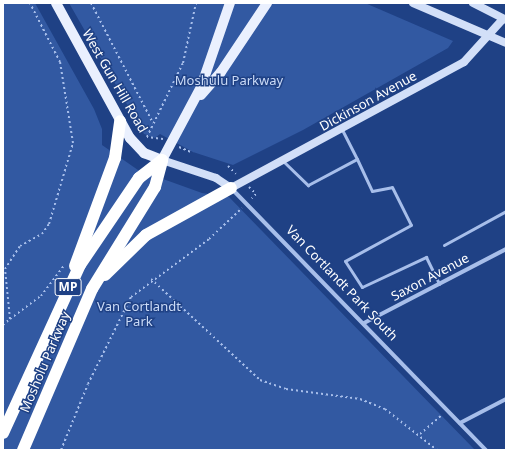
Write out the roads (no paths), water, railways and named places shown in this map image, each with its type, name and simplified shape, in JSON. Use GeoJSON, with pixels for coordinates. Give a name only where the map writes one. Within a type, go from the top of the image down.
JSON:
{"type":"FeatureCollection","features":[{"type":"Feature","properties":{"kind":"highway"},"geometry":{"type":"LineString","coordinates":[[71,280],[79,250],[115,158],[120,122]]}},
{"type":"Feature","properties":{"kind":"highway","name":"Mosholu Parkway"},"geometry":{"type":"LineString","coordinates":[[3,433],[71,280],[139,178],[162,160]]}},
{"type":"Feature","properties":{"kind":"highway","name":"Mosholu Parkway"},"geometry":{"type":"LineString","coordinates":[[24,450],[92,289],[155,187],[162,160]]}},
{"type":"Feature","properties":{"kind":"highway"},"geometry":{"type":"LineString","coordinates":[[92,289],[146,235],[231,188]]}},
{"type":"Feature","properties":{"kind":"main road","name":"West Gun Hill Road"},"geometry":{"type":"LineString","coordinates":[[56,3],[120,122],[140,148],[162,160]]}},
{"type":"Feature","properties":{"kind":"main road","name":"Mosholu Parkway"},"geometry":{"type":"LineString","coordinates":[[162,160],[193,105],[230,3]]}},
{"type":"Feature","properties":{"kind":"main road"},"geometry":{"type":"LineString","coordinates":[[193,105],[221,72],[267,3]]}},
{"type":"Feature","properties":{"kind":"main road"},"geometry":{"type":"LineString","coordinates":[[413,3],[430,7],[506,43]]}},
{"type":"Feature","properties":{"kind":"main road"},"geometry":{"type":"LineString","coordinates":[[473,3],[504,19]]}},
{"type":"Feature","properties":{"kind":"main road","name":"Dickinson Avenue"},"geometry":{"type":"LineString","coordinates":[[231,188],[464,62],[490,36],[504,19]]}},
{"type":"Feature","properties":{"kind":"main road","name":"Van Cortlandt Park South"},"geometry":{"type":"LineString","coordinates":[[162,160],[216,178],[231,188]]}},
{"type":"Feature","properties":{"kind":"street","name":"Van Cortlandt Park South"},"geometry":{"type":"LineString","coordinates":[[231,188],[486,450]]}},
{"type":"Feature","properties":{"kind":"street","name":"Saxon Avenue"},"geometry":{"type":"LineString","coordinates":[[364,323],[506,249]]}},
{"type":"Feature","properties":{"kind":"street"},"geometry":{"type":"LineString","coordinates":[[460,423],[506,399]]}},
{"type":"Feature","properties":{"kind":"lane"},"geometry":{"type":"LineString","coordinates":[[342,129],[372,191],[392,187],[411,225],[345,261],[362,287],[426,257],[439,284]]}},
{"type":"Feature","properties":{"kind":"lane"},"geometry":{"type":"LineString","coordinates":[[283,161],[308,185],[357,159]]}},
{"type":"Feature","properties":{"kind":"lane"},"geometry":{"type":"LineString","coordinates":[[444,244],[506,211]]}},
{"type":"Feature","properties":{"kind":"park label","name":"Moshulu Parkway"},"geometry":{"type":"Point","coordinates":[229,80]}},
{"type":"Feature","properties":{"kind":"park label","name":"Van Cortlandt Park"},"geometry":{"type":"Point","coordinates":[139,314]}}]}
